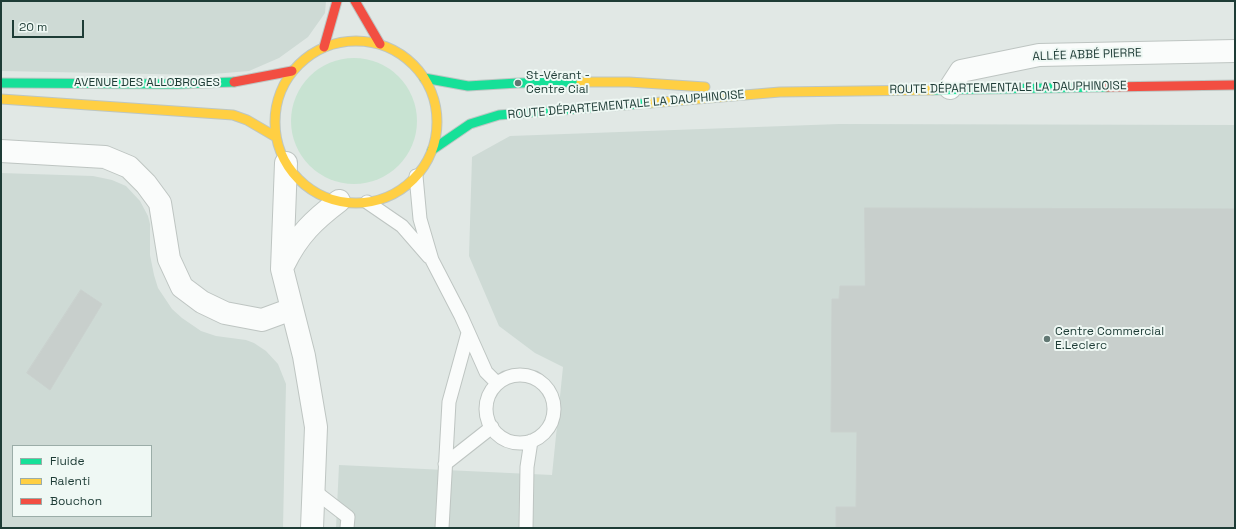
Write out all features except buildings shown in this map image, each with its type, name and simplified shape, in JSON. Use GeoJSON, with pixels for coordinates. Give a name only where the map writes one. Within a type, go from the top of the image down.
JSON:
{"type":"FeatureCollection","features":[{"type":"Feature","properties":{"kind":"main road"},"geometry":{"type":"LineString","coordinates":[[324,47],[337,1]]}},
{"type":"Feature","properties":{"kind":"main road"},"geometry":{"type":"LineString","coordinates":[[355,1],[380,44]]}},
{"type":"Feature","properties":{"kind":"main road"},"geometry":{"type":"LineString","coordinates":[[355,41],[380,44],[397,52],[412,63],[424,78],[434,101],[437,125],[432,150],[423,168],[402,189],[385,197],[367,202],[339,201],[318,193],[300,180],[286,163],[276,137],[275,114],[281,91],[292,71],[312,54],[324,47],[342,42],[355,41]]}},
{"type":"Feature","properties":{"kind":"main road","name":"AVENUE DES ALLOBROGES"},"geometry":{"type":"LineString","coordinates":[[1,83],[237,83],[265,79],[292,71]]}},
{"type":"Feature","properties":{"kind":"main road","name":"ROUTE DÉPARTEMENTALE LA DAUPHINOISE"},"geometry":{"type":"LineString","coordinates":[[424,78],[468,86],[518,83],[629,82],[780,92]]}},
{"type":"Feature","properties":{"kind":"main road","name":"ROUTE DÉPARTEMENTALE LA DAUPHINOISE"},"geometry":{"type":"LineString","coordinates":[[432,150],[470,124],[499,115],[547,110],[630,105],[780,92],[950,88],[1235,85]]}},
{"type":"Feature","properties":{"kind":"main road","name":"AVENUE DES ALLOBROGES"},"geometry":{"type":"LineString","coordinates":[[1,98],[233,115],[247,120],[276,137]]}},
{"type":"Feature","properties":{"kind":"street","name":"ALLÉE ABBÉ PIERRE"},"geometry":{"type":"LineString","coordinates":[[950,88],[961,71],[1039,54],[1235,51]]}},
{"type":"Feature","properties":{"kind":"street"},"geometry":{"type":"LineString","coordinates":[[1,151],[105,157],[129,167],[146,184],[160,203],[168,259],[182,287],[202,302],[225,313],[262,320],[292,310]]}},
{"type":"Feature","properties":{"kind":"street"},"geometry":{"type":"LineString","coordinates":[[286,163],[282,269],[304,356],[316,427],[312,528]]}},
{"type":"Feature","properties":{"kind":"street"},"geometry":{"type":"LineString","coordinates":[[282,269],[300,236],[310,224],[339,201]]}},
{"type":"Feature","properties":{"kind":"lane"},"geometry":{"type":"LineString","coordinates":[[416,176],[420,219],[432,260],[486,372],[498,383]]}},
{"type":"Feature","properties":{"kind":"lane"},"geometry":{"type":"LineString","coordinates":[[367,202],[402,226],[432,260]]}},
{"type":"Feature","properties":{"kind":"lane"},"geometry":{"type":"LineString","coordinates":[[442,528],[449,402],[468,333]]}},
{"type":"Feature","properties":{"kind":"lane"},"geometry":{"type":"LineString","coordinates":[[522,375],[535,379],[546,387],[553,398],[554,409],[551,424],[543,435],[531,441],[518,443],[505,440],[492,427],[488,420],[486,407],[489,394],[498,383],[509,376],[522,375]]}},
{"type":"Feature","properties":{"kind":"lane"},"geometry":{"type":"LineString","coordinates":[[445,464],[492,427]]}},
{"type":"Feature","properties":{"kind":"lane"},"geometry":{"type":"LineString","coordinates":[[526,528],[527,467],[531,441]]}},
{"type":"Feature","properties":{"kind":"lane"},"geometry":{"type":"LineString","coordinates":[[313,490],[348,517],[348,528]]}},
{"type":"Feature","properties":{"kind":"shaded area"},"geometry":{"type":"Polygon","coordinates":[[[1,1],[326,1],[325,13],[308,37],[279,58],[249,71],[201,75],[1,71],[1,1]]]}},
{"type":"Feature","properties":{"kind":"shaded area"},"geometry":{"type":"Polygon","coordinates":[[[839,124],[1235,125],[1235,528],[336,528],[339,465],[552,475],[563,367],[535,353],[499,326],[469,256],[472,157],[510,136],[839,124]]]}},
{"type":"Feature","properties":{"kind":"shaded area"},"geometry":{"type":"Polygon","coordinates":[[[1,173],[93,176],[112,180],[126,186],[140,201],[148,216],[150,224],[150,255],[154,275],[158,288],[172,309],[201,331],[216,336],[246,340],[254,343],[266,351],[278,364],[286,384],[283,528],[1,528],[1,173]]]}},
{"type":"Feature","properties":{"kind":"green space"},"geometry":{"type":"Polygon","coordinates":[[[360,58],[384,65],[399,76],[410,91],[416,109],[416,133],[410,151],[399,166],[384,177],[366,183],[348,184],[324,177],[309,166],[298,151],[292,133],[291,115],[298,91],[309,76],[324,65],[342,59],[360,58]]]}},
{"type":"Feature","properties":{"kind":"traffic: fast"},"geometry":{"type":"LineString","coordinates":[[424,78],[468,86],[518,83],[581,82]]}},
{"type":"Feature","properties":{"kind":"traffic: fast"},"geometry":{"type":"LineString","coordinates":[[1,83],[177,84],[234,82]]}},
{"type":"Feature","properties":{"kind":"traffic: fast"},"geometry":{"type":"LineString","coordinates":[[933,90],[1107,87]]}},
{"type":"Feature","properties":{"kind":"traffic: fast"},"geometry":{"type":"LineString","coordinates":[[432,150],[470,124],[499,115],[650,103]]}},
{"type":"Feature","properties":{"kind":"traffic: slow"},"geometry":{"type":"LineString","coordinates":[[356,41],[387,47],[401,55],[413,65],[423,77],[431,91],[437,122],[431,153],[423,167],[413,179],[401,189],[387,197],[356,203],[325,197],[311,189],[299,179],[289,167],[281,153],[275,122],[281,91],[289,77],[299,65],[311,55],[325,47],[356,41]]}},
{"type":"Feature","properties":{"kind":"traffic: slow"},"geometry":{"type":"LineString","coordinates":[[581,82],[629,82],[705,87]]}},
{"type":"Feature","properties":{"kind":"traffic: slow"},"geometry":{"type":"LineString","coordinates":[[650,103],[780,92],[933,90]]}},
{"type":"Feature","properties":{"kind":"traffic: slow"},"geometry":{"type":"LineString","coordinates":[[1,99],[233,115],[247,120],[276,137]]}},
{"type":"Feature","properties":{"kind":"traffic: jam"},"geometry":{"type":"LineString","coordinates":[[324,47],[337,1]]}},
{"type":"Feature","properties":{"kind":"traffic: jam"},"geometry":{"type":"LineString","coordinates":[[355,1],[380,44]]}},
{"type":"Feature","properties":{"kind":"traffic: jam"},"geometry":{"type":"LineString","coordinates":[[234,82],[292,71]]}},
{"type":"Feature","properties":{"kind":"traffic: jam"},"geometry":{"type":"LineString","coordinates":[[1107,87],[1235,85]]}},
{"type":"Feature","properties":{"kind":"place","name":"St-Vérant - Centre Cial"},"geometry":{"type":"Point","coordinates":[518,83]}},
{"type":"Feature","properties":{"kind":"place","name":"Centre Commercial E.Leclerc"},"geometry":{"type":"Point","coordinates":[1047,339]}}]}
